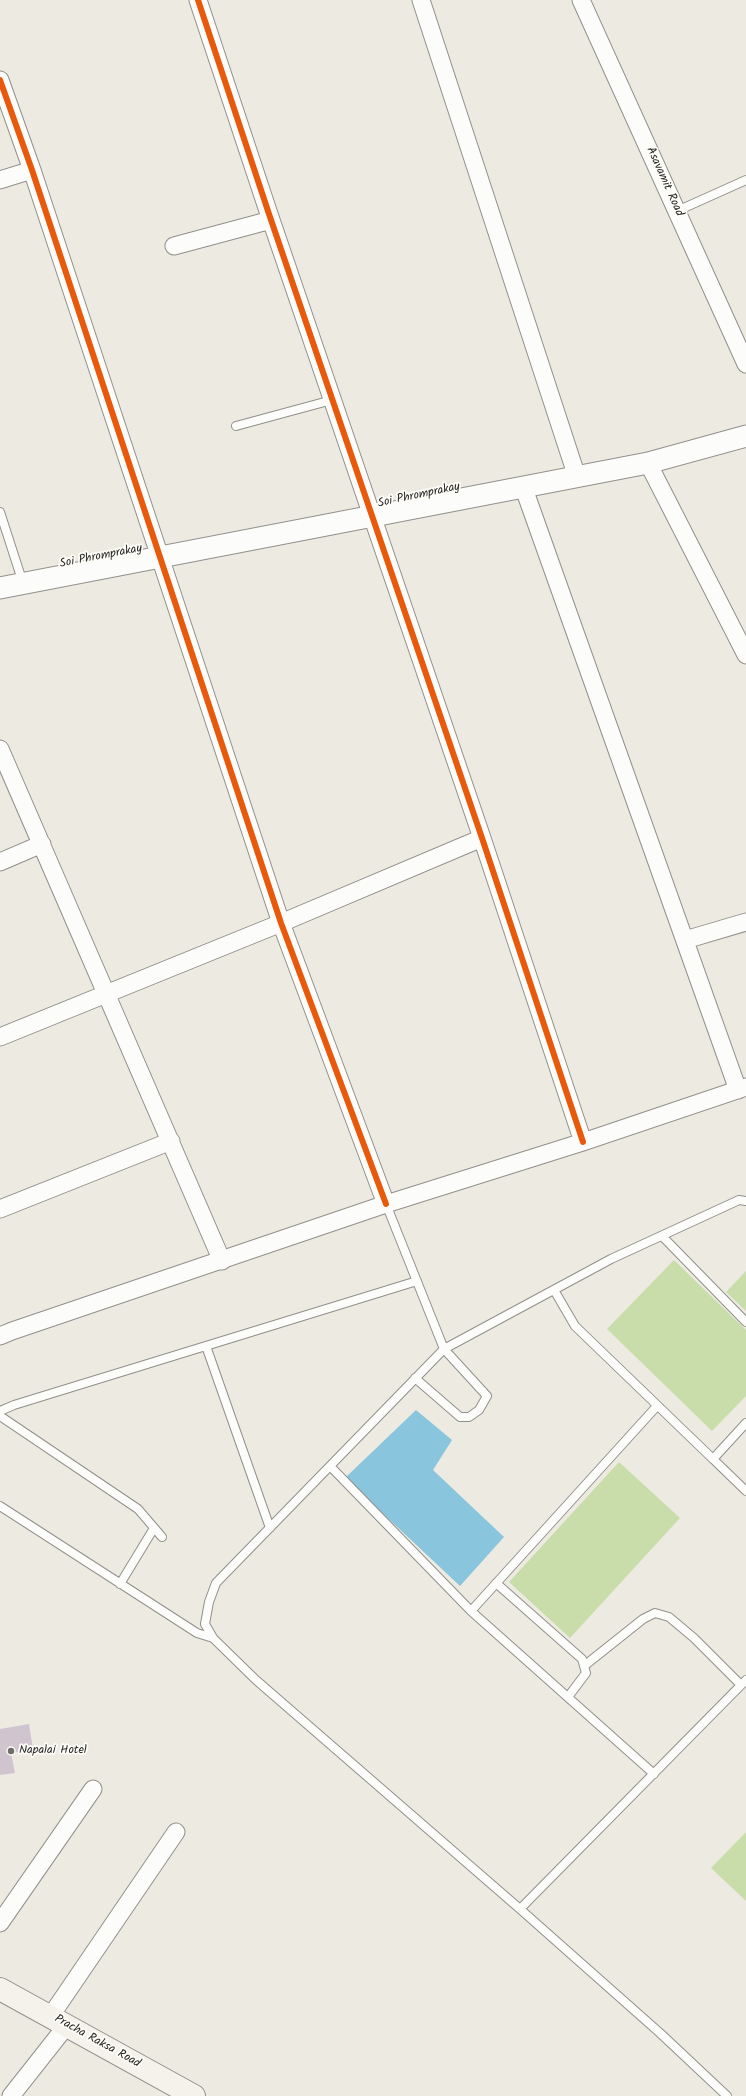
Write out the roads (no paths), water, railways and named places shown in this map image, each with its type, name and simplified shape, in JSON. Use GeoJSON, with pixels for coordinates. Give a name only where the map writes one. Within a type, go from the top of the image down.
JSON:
{"type":"FeatureCollection","features":[{"type":"Feature","properties":{"kind":"main road","name":"Pracha Raksa Road"},"geometry":{"type":"LineString","coordinates":[[0,1989],[194,2096]]}},
{"type":"Feature","properties":{"kind":"street"},"geometry":{"type":"LineString","coordinates":[[198,0],[332,400],[482,838],[583,1142]]}},
{"type":"Feature","properties":{"kind":"street"},"geometry":{"type":"LineString","coordinates":[[422,0],[577,476]]}},
{"type":"Feature","properties":{"kind":"street","name":"Asavamit Road"},"geometry":{"type":"LineString","coordinates":[[582,0],[746,364]]}},
{"type":"Feature","properties":{"kind":"street"},"geometry":{"type":"LineString","coordinates":[[1,83],[32,170],[281,923],[386,1204]]}},
{"type":"Feature","properties":{"kind":"street"},"geometry":{"type":"LineString","coordinates":[[0,180],[32,170]]}},
{"type":"Feature","properties":{"kind":"street"},"geometry":{"type":"LineString","coordinates":[[174,246],[271,220]]}},
{"type":"Feature","properties":{"kind":"street","name":"Soi Phromprakay"},"geometry":{"type":"LineString","coordinates":[[0,588],[648,463],[746,436]]}},
{"type":"Feature","properties":{"kind":"street"},"geometry":{"type":"LineString","coordinates":[[648,463],[746,655]]}},
{"type":"Feature","properties":{"kind":"street"},"geometry":{"type":"LineString","coordinates":[[0,1336],[386,1204],[583,1142],[742,1088],[684,940],[523,486]]}},
{"type":"Feature","properties":{"kind":"street"},"geometry":{"type":"LineString","coordinates":[[0,749],[222,1261]]}},
{"type":"Feature","properties":{"kind":"street"},"geometry":{"type":"LineString","coordinates":[[0,1037],[281,923],[482,838]]}},
{"type":"Feature","properties":{"kind":"street"},"geometry":{"type":"LineString","coordinates":[[0,862],[42,844]]}},
{"type":"Feature","properties":{"kind":"street"},"geometry":{"type":"LineString","coordinates":[[684,940],[746,922]]}},
{"type":"Feature","properties":{"kind":"street"},"geometry":{"type":"LineString","coordinates":[[0,1209],[171,1141]]}},
{"type":"Feature","properties":{"kind":"street"},"geometry":{"type":"LineString","coordinates":[[0,1923],[93,1789]]}},
{"type":"Feature","properties":{"kind":"street"},"geometry":{"type":"LineString","coordinates":[[11,2096],[176,1832]]}},
{"type":"Feature","properties":{"kind":"lane"},"geometry":{"type":"LineString","coordinates":[[677,211],[746,180]]}},
{"type":"Feature","properties":{"kind":"lane"},"geometry":{"type":"LineString","coordinates":[[236,426],[332,400]]}},
{"type":"Feature","properties":{"kind":"lane"},"geometry":{"type":"LineString","coordinates":[[0,512],[23,583]]}},
{"type":"Feature","properties":{"kind":"lane"},"geometry":{"type":"LineString","coordinates":[[726,2096],[660,2033],[520,1909],[256,1680],[213,1638],[205,1624],[209,1602],[216,1583],[444,1349],[611,1259],[739,1200],[746,1201]]}},
{"type":"Feature","properties":{"kind":"lane"},"geometry":{"type":"LineString","coordinates":[[386,1204],[444,1349],[486,1396],[479,1410],[470,1417],[460,1417],[416,1378]]}},
{"type":"Feature","properties":{"kind":"lane"},"geometry":{"type":"LineString","coordinates":[[662,1236],[746,1322]]}},
{"type":"Feature","properties":{"kind":"lane"},"geometry":{"type":"LineString","coordinates":[[0,1411],[14,1405],[417,1281]]}},
{"type":"Feature","properties":{"kind":"lane"},"geometry":{"type":"LineString","coordinates":[[554,1290],[575,1326],[746,1491]]}},
{"type":"Feature","properties":{"kind":"lane"},"geometry":{"type":"LineString","coordinates":[[206,1346],[270,1528]]}},
{"type":"Feature","properties":{"kind":"lane"},"geometry":{"type":"LineString","coordinates":[[471,1611],[657,1406]]}},
{"type":"Feature","properties":{"kind":"lane"},"geometry":{"type":"LineString","coordinates":[[0,1416],[138,1508],[162,1537]]}},
{"type":"Feature","properties":{"kind":"lane"},"geometry":{"type":"LineString","coordinates":[[713,1460],[746,1423]]}},
{"type":"Feature","properties":{"kind":"lane"},"geometry":{"type":"LineString","coordinates":[[330,1466],[471,1611],[654,1774]]}},
{"type":"Feature","properties":{"kind":"lane"},"geometry":{"type":"LineString","coordinates":[[0,1506],[197,1633],[213,1638]]}},
{"type":"Feature","properties":{"kind":"lane"},"geometry":{"type":"LineString","coordinates":[[120,1584],[154,1528]]}},
{"type":"Feature","properties":{"kind":"lane"},"geometry":{"type":"LineString","coordinates":[[496,1583],[582,1659],[586,1673],[568,1698]]}},
{"type":"Feature","properties":{"kind":"lane"},"geometry":{"type":"LineString","coordinates":[[520,1909],[744,1682],[669,1617],[654,1613],[642,1619],[584,1666]]}},
{"type":"Feature","properties":{"kind":"water"},"geometry":{"type":"Polygon","coordinates":[[[416,1410],[452,1440],[433,1470],[504,1537],[460,1586],[345,1478],[416,1410]]]}},
{"type":"Feature","properties":{"kind":"place","name":"Napalai Hotel"},"geometry":{"type":"Point","coordinates":[11,1751]}}]}
